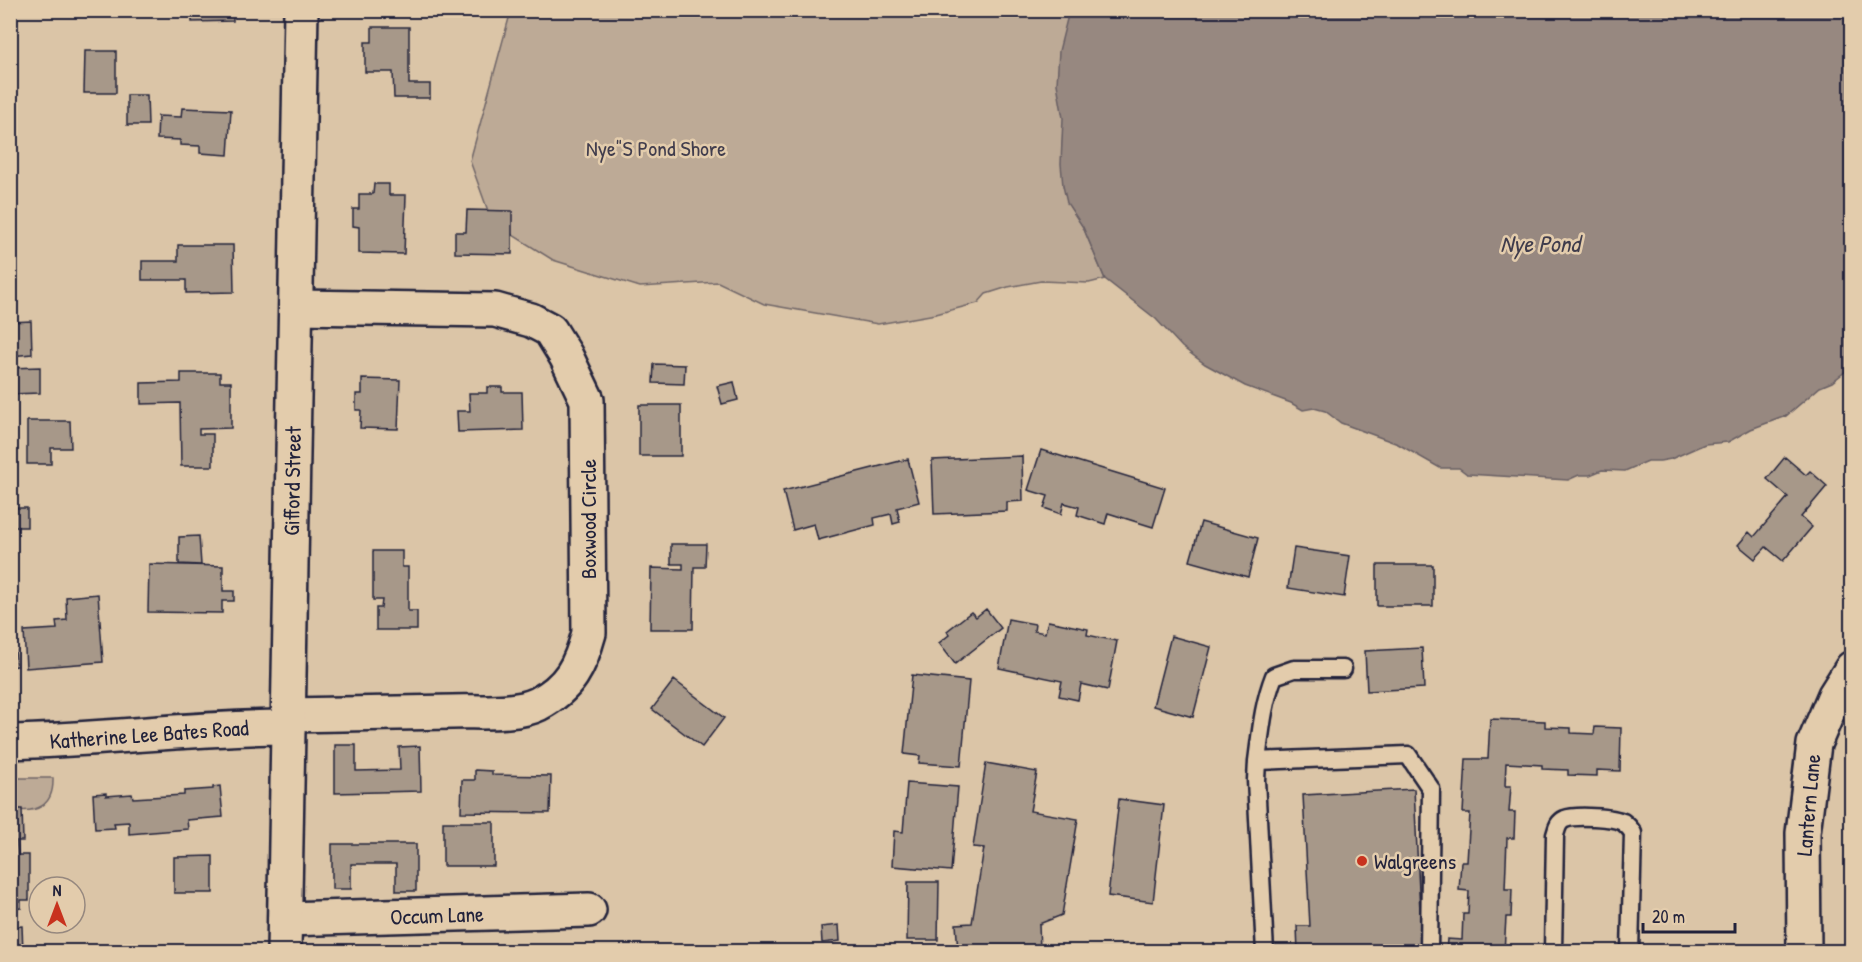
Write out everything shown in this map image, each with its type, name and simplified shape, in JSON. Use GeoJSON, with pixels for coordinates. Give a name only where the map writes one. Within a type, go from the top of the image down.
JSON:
{"type":"FeatureCollection","features":[{"type":"Feature","properties":{"kind":"street","name":"Gifford Street"},"geometry":{"type":"LineString","coordinates":[[284,951],[301,10]]}},
{"type":"Feature","properties":{"kind":"street","name":"Boxwood Circle"},"geometry":{"type":"LineString","coordinates":[[288,721],[524,708],[537,704],[566,684],[582,658],[589,633],[587,400],[566,356],[550,330],[531,320],[495,310],[296,307]]}},
{"type":"Feature","properties":{"kind":"street","name":"Lantern Lane"},"geometry":{"type":"LineString","coordinates":[[1804,951],[1803,833],[1814,744],[1835,695],[1851,668]]}},
{"type":"Feature","properties":{"kind":"street","name":"Katherine Lee Bates Road"},"geometry":{"type":"LineString","coordinates":[[10,742],[68,741],[244,727],[288,721]]}},
{"type":"Feature","properties":{"kind":"street","name":"Occum Lane"},"geometry":{"type":"LineString","coordinates":[[285,919],[589,910]]}},
{"type":"Feature","properties":{"kind":"lane"},"geometry":{"type":"LineString","coordinates":[[1265,951],[1256,780],[1261,721],[1267,694],[1274,676],[1294,669],[1343,669]]}},
{"type":"Feature","properties":{"kind":"lane"},"geometry":{"type":"LineString","coordinates":[[1257,761],[1408,755],[1431,789],[1429,951]]}},
{"type":"Feature","properties":{"kind":"lane"},"geometry":{"type":"LineString","coordinates":[[1553,951],[1555,835],[1558,824],[1564,819],[1571,818],[1610,818],[1622,822],[1632,832],[1630,951]]}},
{"type":"Feature","properties":{"kind":"green space","name":"Nye\"S Pond Shore"},"geometry":{"type":"Polygon","coordinates":[[[513,11],[1119,11],[1063,129],[1062,148],[1070,207],[1083,227],[1105,279],[1089,283],[1041,281],[1008,287],[986,294],[978,303],[936,314],[878,324],[764,304],[718,282],[640,287],[553,260],[492,222],[470,161],[509,18],[513,11]]]}},
{"type":"Feature","properties":{"kind":"green space"},"geometry":{"type":"Polygon","coordinates":[[[10,778],[53,778],[50,796],[46,802],[35,809],[11,809],[10,778]]]}},
{"type":"Feature","properties":{"kind":"water","name":"Nye Pond"},"geometry":{"type":"Polygon","coordinates":[[[1069,11],[1851,11],[1851,367],[1832,382],[1820,387],[1786,416],[1751,429],[1728,442],[1705,444],[1671,459],[1648,461],[1625,471],[1602,470],[1568,480],[1467,474],[1459,468],[1440,468],[1398,444],[1341,423],[1325,411],[1314,408],[1303,410],[1291,403],[1245,386],[1205,364],[1182,347],[1156,319],[1105,279],[1083,227],[1067,203],[1061,164],[1063,118],[1057,84],[1059,51],[1069,11]]]}},
{"type":"Feature","properties":{"kind":"building"},"geometry":{"type":"Polygon","coordinates":[[[192,10],[233,10],[233,21],[192,22],[192,10]]]}},
{"type":"Feature","properties":{"kind":"building"},"geometry":{"type":"Polygon","coordinates":[[[372,27],[409,27],[409,84],[430,84],[430,98],[394,98],[393,72],[365,72],[365,42],[372,42],[372,27]]]}},
{"type":"Feature","properties":{"kind":"building"},"geometry":{"type":"Polygon","coordinates":[[[85,51],[116,51],[116,93],[84,93],[85,51]]]}},
{"type":"Feature","properties":{"kind":"building"},"geometry":{"type":"Polygon","coordinates":[[[127,95],[147,95],[148,125],[127,125],[127,95]]]}},
{"type":"Feature","properties":{"kind":"building"},"geometry":{"type":"Polygon","coordinates":[[[182,108],[231,110],[228,155],[200,153],[200,146],[180,145],[180,140],[157,139],[158,116],[181,117],[182,108]]]}},
{"type":"Feature","properties":{"kind":"building"},"geometry":{"type":"Polygon","coordinates":[[[374,184],[389,184],[389,195],[406,195],[404,254],[359,253],[359,227],[353,226],[353,209],[359,209],[359,194],[373,194],[374,184]]]}},
{"type":"Feature","properties":{"kind":"building"},"geometry":{"type":"Polygon","coordinates":[[[467,210],[512,211],[512,254],[455,253],[455,232],[466,232],[467,210]]]}},
{"type":"Feature","properties":{"kind":"building"},"geometry":{"type":"Polygon","coordinates":[[[178,245],[233,245],[234,292],[186,293],[186,280],[142,280],[142,261],[178,261],[178,245]]]}},
{"type":"Feature","properties":{"kind":"building"},"geometry":{"type":"Polygon","coordinates":[[[10,264],[15,265],[16,284],[11,284],[12,291],[10,291],[10,264]]]}},
{"type":"Feature","properties":{"kind":"building"},"geometry":{"type":"Polygon","coordinates":[[[31,321],[32,354],[10,356],[10,322],[31,321]]]}},
{"type":"Feature","properties":{"kind":"building"},"geometry":{"type":"Polygon","coordinates":[[[654,364],[685,365],[684,384],[653,383],[654,364]]]}},
{"type":"Feature","properties":{"kind":"building"},"geometry":{"type":"Polygon","coordinates":[[[40,367],[40,393],[11,394],[10,368],[40,367]]]}},
{"type":"Feature","properties":{"kind":"building"},"geometry":{"type":"Polygon","coordinates":[[[181,373],[220,373],[220,382],[231,382],[231,428],[199,429],[199,434],[213,434],[213,466],[181,466],[180,403],[141,404],[141,383],[181,382],[181,373]]]}},
{"type":"Feature","properties":{"kind":"building"},"geometry":{"type":"Polygon","coordinates":[[[362,379],[400,380],[398,429],[360,428],[361,410],[356,410],[356,394],[362,394],[362,379]]]}},
{"type":"Feature","properties":{"kind":"building"},"geometry":{"type":"Polygon","coordinates":[[[734,382],[738,400],[722,404],[717,386],[734,382]]]}},
{"type":"Feature","properties":{"kind":"building"},"geometry":{"type":"Polygon","coordinates":[[[487,387],[502,387],[502,392],[522,392],[523,430],[458,432],[457,411],[470,411],[469,393],[487,393],[487,387]]]}},
{"type":"Feature","properties":{"kind":"building"},"geometry":{"type":"Polygon","coordinates":[[[639,405],[681,405],[681,456],[639,456],[639,405]]]}},
{"type":"Feature","properties":{"kind":"building"},"geometry":{"type":"Polygon","coordinates":[[[27,421],[70,421],[71,448],[51,448],[51,464],[27,464],[27,421]]]}},
{"type":"Feature","properties":{"kind":"building"},"geometry":{"type":"Polygon","coordinates":[[[1041,450],[1165,488],[1153,527],[1108,513],[1105,524],[1077,515],[1079,507],[1064,503],[1061,514],[1044,508],[1048,496],[1028,490],[1041,450]]]}},
{"type":"Feature","properties":{"kind":"building"},"geometry":{"type":"Polygon","coordinates":[[[1022,456],[1023,501],[1007,502],[1007,511],[934,514],[932,460],[1022,456]]]}},
{"type":"Feature","properties":{"kind":"building"},"geometry":{"type":"Polygon","coordinates":[[[1785,457],[1806,475],[1810,471],[1827,486],[1801,517],[1812,527],[1783,561],[1766,547],[1755,559],[1738,545],[1749,532],[1754,537],[1788,497],[1767,479],[1785,457]]]}},
{"type":"Feature","properties":{"kind":"building"},"geometry":{"type":"Polygon","coordinates":[[[908,459],[919,502],[897,508],[900,522],[893,524],[891,514],[874,518],[875,525],[818,540],[814,524],[793,530],[783,491],[908,459]]]}},
{"type":"Feature","properties":{"kind":"building"},"geometry":{"type":"Polygon","coordinates":[[[12,508],[27,508],[27,527],[12,527],[12,508]]]}},
{"type":"Feature","properties":{"kind":"building"},"geometry":{"type":"Polygon","coordinates":[[[1201,522],[1258,538],[1248,577],[1190,561],[1201,522]]]}},
{"type":"Feature","properties":{"kind":"building"},"geometry":{"type":"Polygon","coordinates":[[[199,536],[201,565],[179,564],[179,537],[199,536]]]}},
{"type":"Feature","properties":{"kind":"building"},"geometry":{"type":"Polygon","coordinates":[[[671,544],[706,544],[705,567],[694,567],[693,629],[650,629],[651,568],[683,569],[683,564],[671,564],[671,544]]]}},
{"type":"Feature","properties":{"kind":"building"},"geometry":{"type":"Polygon","coordinates":[[[1294,548],[1350,556],[1344,597],[1288,588],[1294,548]]]}},
{"type":"Feature","properties":{"kind":"building"},"geometry":{"type":"Polygon","coordinates":[[[373,551],[402,551],[402,567],[408,567],[408,611],[417,611],[417,630],[376,630],[376,608],[381,608],[382,600],[373,600],[373,551]]]}},
{"type":"Feature","properties":{"kind":"building"},"geometry":{"type":"Polygon","coordinates":[[[149,564],[223,566],[223,591],[234,591],[234,601],[222,601],[222,613],[148,612],[149,564]]]}},
{"type":"Feature","properties":{"kind":"building"},"geometry":{"type":"Polygon","coordinates":[[[1377,565],[1433,565],[1433,606],[1377,606],[1377,565]]]}},
{"type":"Feature","properties":{"kind":"building"},"geometry":{"type":"Polygon","coordinates":[[[98,594],[103,662],[26,668],[24,631],[57,629],[56,621],[67,620],[66,597],[98,594]]]}},
{"type":"Feature","properties":{"kind":"building"},"geometry":{"type":"Polygon","coordinates":[[[10,607],[17,666],[10,667],[10,607]]]}},
{"type":"Feature","properties":{"kind":"building"},"geometry":{"type":"Polygon","coordinates":[[[986,609],[1001,628],[955,664],[939,643],[949,635],[947,631],[971,612],[976,617],[986,609]]]}},
{"type":"Feature","properties":{"kind":"building"},"geometry":{"type":"Polygon","coordinates":[[[1008,619],[1035,624],[1034,631],[1045,633],[1048,621],[1088,629],[1087,635],[1117,641],[1108,690],[1081,684],[1078,700],[1059,696],[1062,681],[999,668],[1008,619]]]}},
{"type":"Feature","properties":{"kind":"building"},"geometry":{"type":"Polygon","coordinates":[[[1171,636],[1211,647],[1193,717],[1153,706],[1171,636]]]}},
{"type":"Feature","properties":{"kind":"building"},"geometry":{"type":"Polygon","coordinates":[[[1422,648],[1424,688],[1367,691],[1365,651],[1422,648]]]}},
{"type":"Feature","properties":{"kind":"building"},"geometry":{"type":"Polygon","coordinates":[[[912,675],[969,681],[961,766],[919,763],[920,756],[904,754],[912,675]]]}},
{"type":"Feature","properties":{"kind":"building"},"geometry":{"type":"Polygon","coordinates":[[[674,680],[724,718],[702,747],[652,709],[674,680]]]}},
{"type":"Feature","properties":{"kind":"building"},"geometry":{"type":"Polygon","coordinates":[[[1490,719],[1545,721],[1545,727],[1571,728],[1571,733],[1594,734],[1595,727],[1621,728],[1620,771],[1597,770],[1597,776],[1568,775],[1568,770],[1542,769],[1542,765],[1506,763],[1505,786],[1511,786],[1509,812],[1515,812],[1514,838],[1507,838],[1505,889],[1512,889],[1511,917],[1506,917],[1504,952],[1446,952],[1447,939],[1462,940],[1463,914],[1468,914],[1469,891],[1459,890],[1461,862],[1467,862],[1470,813],[1463,813],[1466,759],[1488,759],[1490,719]]]}},
{"type":"Feature","properties":{"kind":"building"},"geometry":{"type":"Polygon","coordinates":[[[335,745],[356,745],[356,771],[400,770],[399,747],[420,746],[421,791],[335,793],[335,745]]]}},
{"type":"Feature","properties":{"kind":"building"},"geometry":{"type":"Polygon","coordinates":[[[986,763],[1037,772],[1030,811],[1078,819],[1062,915],[1039,924],[1040,952],[958,952],[956,924],[972,923],[984,848],[973,847],[986,763]]]}},
{"type":"Feature","properties":{"kind":"building"},"geometry":{"type":"Polygon","coordinates":[[[475,770],[492,771],[492,775],[551,776],[550,813],[461,812],[462,780],[475,780],[475,770]]]}},
{"type":"Feature","properties":{"kind":"building"},"geometry":{"type":"Polygon","coordinates":[[[907,783],[958,787],[951,871],[892,866],[894,831],[903,832],[907,783]]]}},
{"type":"Feature","properties":{"kind":"building"},"geometry":{"type":"Polygon","coordinates":[[[220,786],[223,817],[187,820],[188,829],[129,834],[129,822],[114,823],[115,828],[95,829],[93,794],[106,793],[106,796],[132,794],[133,798],[184,795],[184,791],[213,789],[213,787],[220,786]]]}},
{"type":"Feature","properties":{"kind":"building","name":"Walgreens"},"geometry":{"type":"Polygon","coordinates":[[[1414,789],[1422,952],[1298,952],[1297,926],[1310,926],[1303,795],[1414,789]]]}},
{"type":"Feature","properties":{"kind":"building"},"geometry":{"type":"Polygon","coordinates":[[[1119,799],[1164,805],[1153,902],[1108,896],[1119,799]]]}},
{"type":"Feature","properties":{"kind":"building"},"geometry":{"type":"Polygon","coordinates":[[[10,809],[22,809],[23,841],[17,841],[18,855],[29,855],[27,900],[21,900],[21,908],[13,909],[14,916],[10,917],[10,809]]]}},
{"type":"Feature","properties":{"kind":"building"},"geometry":{"type":"Polygon","coordinates":[[[443,822],[494,822],[494,866],[443,866],[443,822]]]}},
{"type":"Feature","properties":{"kind":"building"},"geometry":{"type":"Polygon","coordinates":[[[332,844],[416,844],[416,891],[396,891],[396,864],[351,864],[351,889],[332,889],[332,844]]]}},
{"type":"Feature","properties":{"kind":"building"},"geometry":{"type":"Polygon","coordinates":[[[213,856],[213,893],[174,893],[174,857],[213,856]]]}},
{"type":"Feature","properties":{"kind":"building"},"geometry":{"type":"Polygon","coordinates":[[[908,882],[939,882],[938,940],[907,940],[908,882]]]}},
{"type":"Feature","properties":{"kind":"building"},"geometry":{"type":"Polygon","coordinates":[[[839,925],[840,941],[822,943],[821,927],[839,925]]]}},
{"type":"Feature","properties":{"kind":"building"},"geometry":{"type":"Polygon","coordinates":[[[22,926],[23,952],[10,952],[10,927],[22,926]]]}},
{"type":"Feature","properties":{"kind":"place","name":"Walgreens"},"geometry":{"type":"Point","coordinates":[1362,861]}}]}
